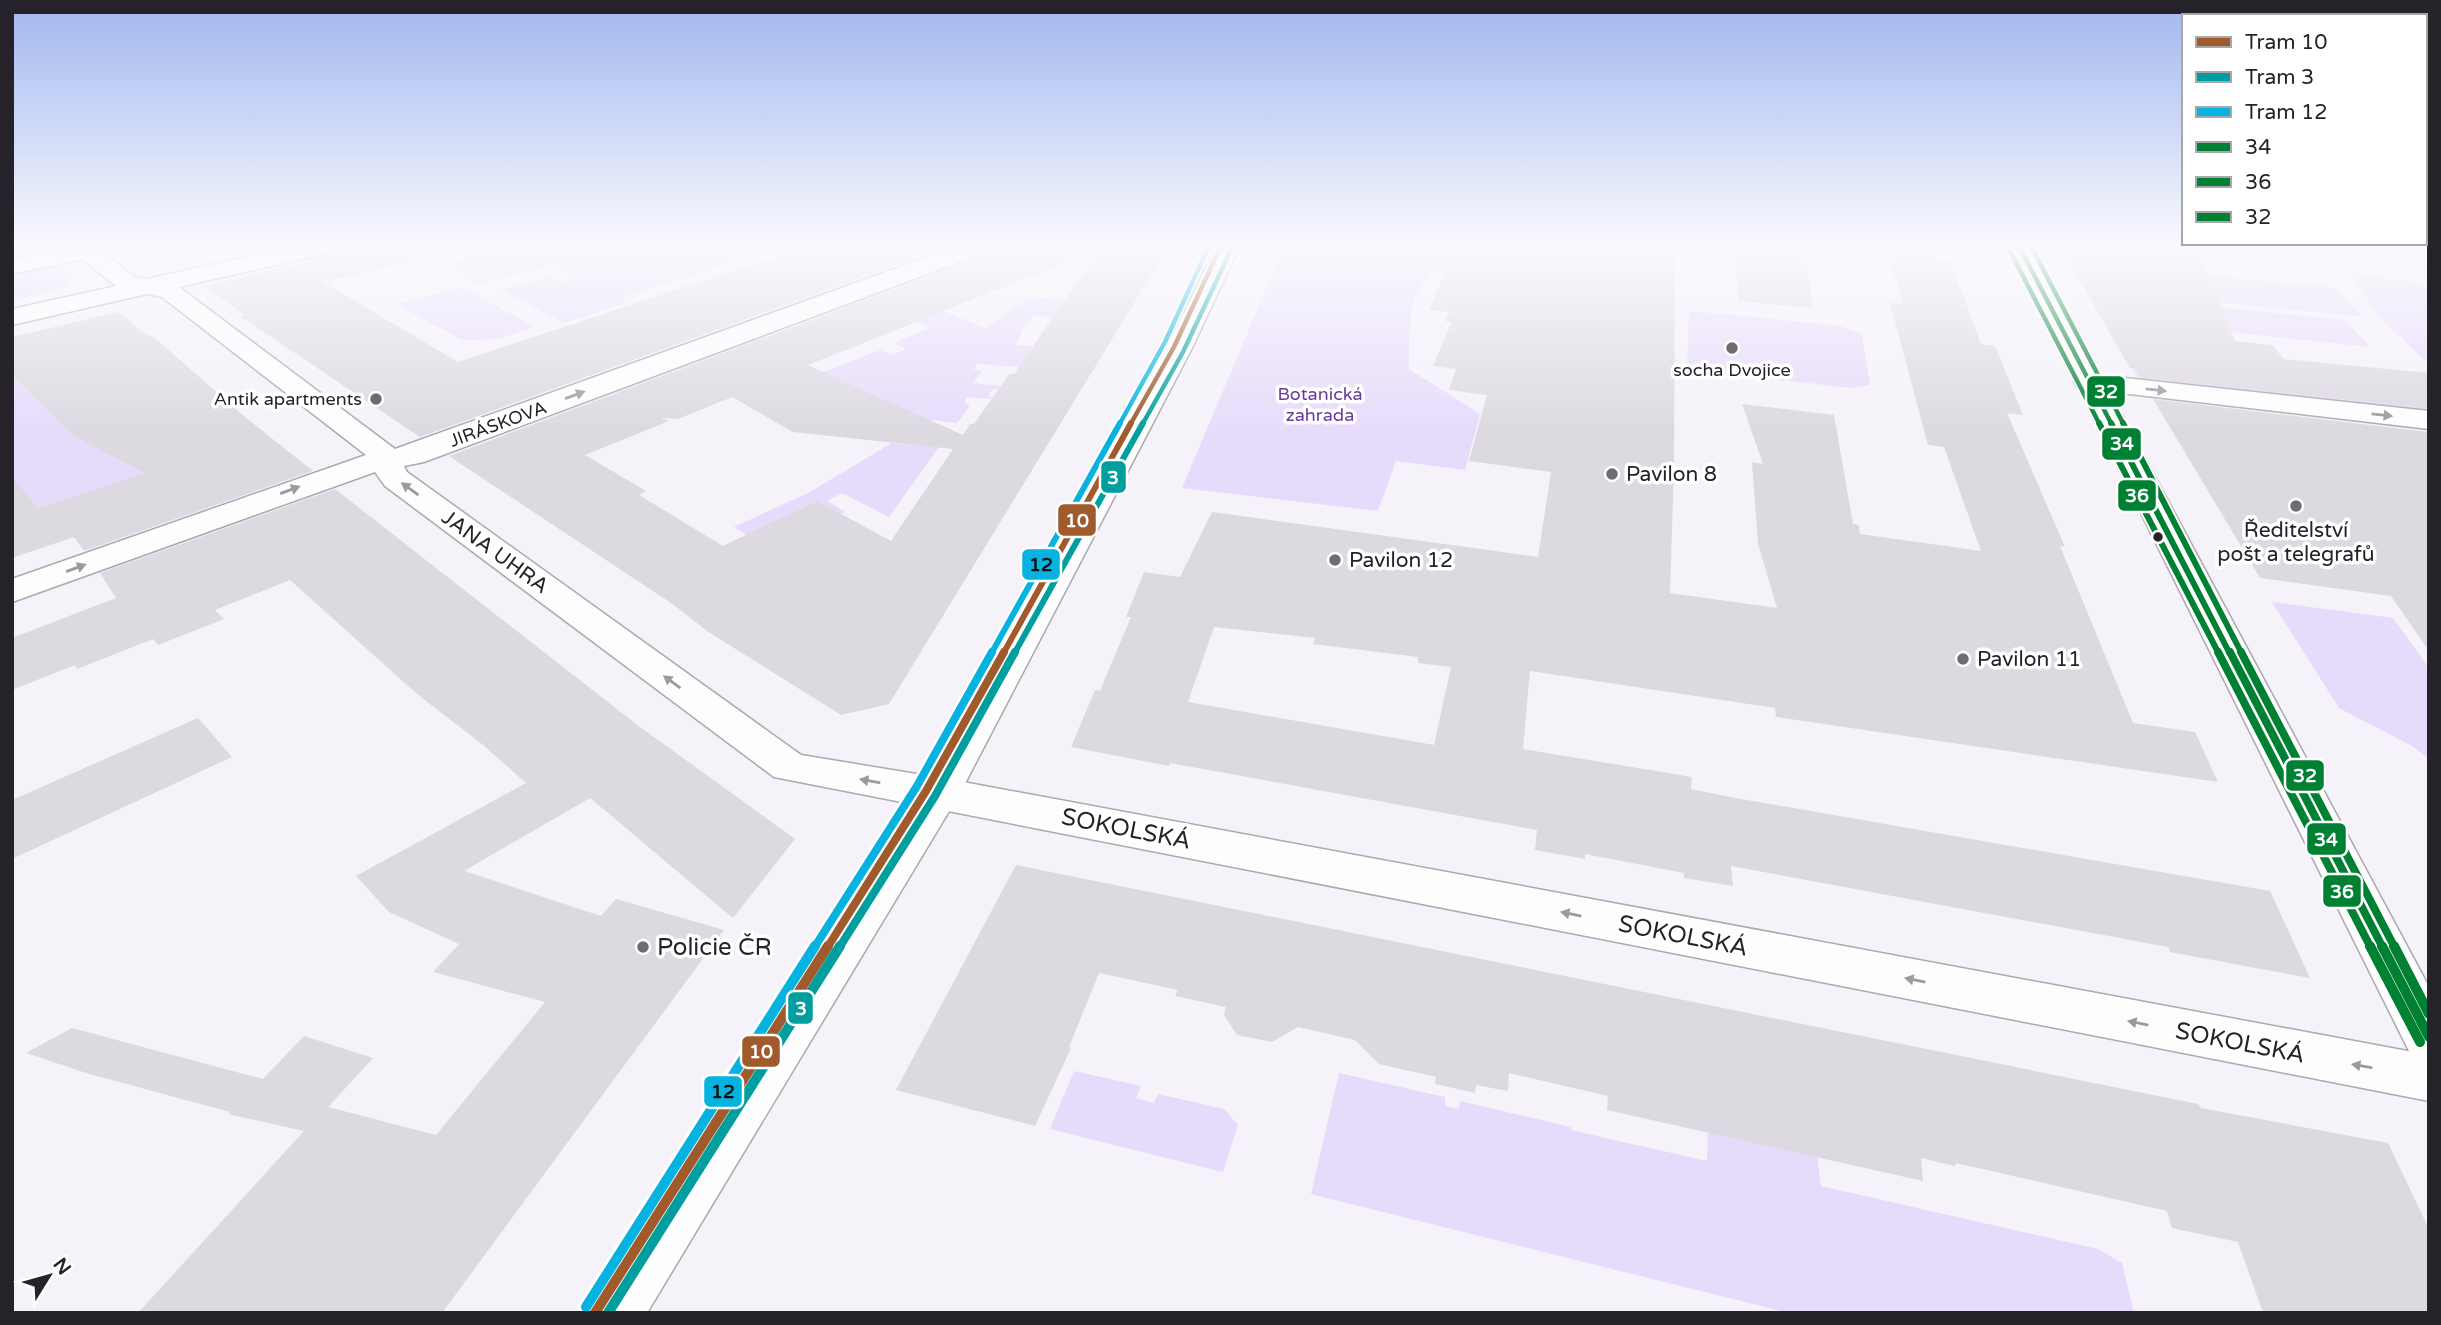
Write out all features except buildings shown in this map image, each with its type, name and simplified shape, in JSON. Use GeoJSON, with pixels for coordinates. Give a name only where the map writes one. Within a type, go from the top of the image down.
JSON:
{"type":"FeatureCollection","features":[{"type":"Feature","properties":{"kind":"street"},"geometry":{"type":"LineString","coordinates":[[12,317],[51,308]]}},
{"type":"Feature","properties":{"kind":"street","name":"JANA UHRA"},"geometry":{"type":"LineString","coordinates":[[191,308],[382,452],[396,479],[789,767],[938,793]]}},
{"type":"Feature","properties":{"kind":"street","name":"JIRÁSKOVA"},"geometry":{"type":"LineString","coordinates":[[12,592],[333,475],[412,455],[813,308]]}},
{"type":"Feature","properties":{"kind":"street"},"geometry":{"type":"LineString","coordinates":[[611,1313],[938,793],[1199,308]]}},
{"type":"Feature","properties":{"kind":"street"},"geometry":{"type":"LineString","coordinates":[[2050,308],[2429,1037]]}},
{"type":"Feature","properties":{"kind":"street"},"geometry":{"type":"LineString","coordinates":[[2088,382],[2429,420]]}},
{"type":"Feature","properties":{"kind":"street","name":"SOKOLSKÁ"},"geometry":{"type":"LineString","coordinates":[[938,793],[2429,1078]]}},
{"type":"Feature","properties":{"kind":"green space"},"geometry":{"type":"Polygon","coordinates":[[[403,308],[500,308],[535,327],[498,339],[462,340],[403,308]]]}},
{"type":"Feature","properties":{"kind":"green space"},"geometry":{"type":"Polygon","coordinates":[[[535,308],[610,308],[564,323],[535,308]]]}},
{"type":"Feature","properties":{"kind":"green space"},"geometry":{"type":"Polygon","coordinates":[[[1014,308],[1059,308],[1053,317],[1034,316],[1022,330],[1016,345],[1033,346],[1019,367],[978,364],[974,370],[982,371],[973,383],[1001,386],[999,389],[993,389],[988,396],[993,397],[991,399],[966,397],[965,404],[970,405],[957,423],[931,420],[924,429],[884,399],[823,372],[880,350],[892,355],[906,349],[894,343],[930,328],[916,321],[943,311],[985,328],[1014,308]]]}},
{"type":"Feature","properties":{"kind":"green space","name":"Botanická zahrada"},"geometry":{"type":"Polygon","coordinates":[[[1258,308],[1412,308],[1409,369],[1480,414],[1465,470],[1396,461],[1378,511],[1182,488],[1258,308]]]}},
{"type":"Feature","properties":{"kind":"green space"},"geometry":{"type":"Polygon","coordinates":[[[2210,308],[2345,320],[2370,347],[2229,332],[2210,308]]]}},
{"type":"Feature","properties":{"kind":"green space"},"geometry":{"type":"Polygon","coordinates":[[[2273,308],[2354,308],[2363,317],[2273,308]]]}},
{"type":"Feature","properties":{"kind":"green space"},"geometry":{"type":"Polygon","coordinates":[[[2373,308],[2429,308],[2429,364],[2379,317],[2373,308]]]}},
{"type":"Feature","properties":{"kind":"green space"},"geometry":{"type":"Polygon","coordinates":[[[1692,311],[1841,326],[1862,334],[1870,385],[1852,388],[1691,370],[1687,367],[1689,313],[1692,311]]]}},
{"type":"Feature","properties":{"kind":"green space"},"geometry":{"type":"Polygon","coordinates":[[[12,361],[248,420],[267,434],[39,508],[32,500],[12,506],[12,361]]]}},
{"type":"Feature","properties":{"kind":"green space"},"geometry":{"type":"Polygon","coordinates":[[[2132,368],[2429,399],[2429,411],[2139,380],[2132,368]]]}},
{"type":"Feature","properties":{"kind":"green space"},"geometry":{"type":"Polygon","coordinates":[[[892,443],[939,447],[889,517],[842,493],[827,501],[845,512],[840,514],[817,501],[794,512],[769,549],[734,527],[810,492],[892,443]]]}},
{"type":"Feature","properties":{"kind":"green space"},"geometry":{"type":"Polygon","coordinates":[[[2272,602],[2393,618],[2429,668],[2429,759],[2412,746],[2339,708],[2272,602]]]}},
{"type":"Feature","properties":{"kind":"green space"},"geometry":{"type":"Polygon","coordinates":[[[1074,1071],[1141,1086],[1136,1098],[1154,1103],[1158,1094],[1224,1109],[1238,1125],[1223,1172],[1050,1129],[1074,1071]]]}},
{"type":"Feature","properties":{"kind":"green space"},"geometry":{"type":"Polygon","coordinates":[[[1339,1073],[1445,1097],[1445,1106],[1459,1109],[1460,1101],[1707,1161],[1708,1131],[1817,1156],[1821,1186],[2098,1249],[2122,1263],[2134,1313],[1789,1313],[1311,1194],[1339,1073]]]}},
{"type":"Feature","properties":{"kind":"tram line","name":"12"},"geometry":{"type":"LineString","coordinates":[[586,1307],[917,786],[1165,342],[1181,308]]}},
{"type":"Feature","properties":{"kind":"tram line","name":"10"},"geometry":{"type":"LineString","coordinates":[[595,1313],[926,791],[1174,347],[1192,308]]}},
{"type":"Feature","properties":{"kind":"tram line","name":"3"},"geometry":{"type":"LineString","coordinates":[[608,1313],[935,796],[1183,352],[1204,308]]}},
{"type":"Feature","properties":{"kind":"transit line","name":"36"},"geometry":{"type":"LineString","coordinates":[[2039,308],[2420,1042]]}},
{"type":"Feature","properties":{"kind":"transit line","name":"34"},"geometry":{"type":"LineString","coordinates":[[2051,308],[2429,1037]]}},
{"type":"Feature","properties":{"kind":"transit line","name":"32"},"geometry":{"type":"LineString","coordinates":[[2063,308],[2429,1014]]}},
{"type":"Feature","properties":{"kind":"place","name":"socha Dvojice"},"geometry":{"type":"Point","coordinates":[1732,348]}},
{"type":"Feature","properties":{"kind":"place","name":"Antik apartments"},"geometry":{"type":"Point","coordinates":[376,399]}},
{"type":"Feature","properties":{"kind":"place","name":"Pavilon 8"},"geometry":{"type":"Point","coordinates":[1612,474]}},
{"type":"Feature","properties":{"kind":"place","name":"Ředitelství pošt a telegrafů"},"geometry":{"type":"Point","coordinates":[2296,506]}},
{"type":"Feature","properties":{"kind":"place","name":"Pavilon 12"},"geometry":{"type":"Point","coordinates":[1335,560]}},
{"type":"Feature","properties":{"kind":"place","name":"Pavilon 11"},"geometry":{"type":"Point","coordinates":[1963,659]}},
{"type":"Feature","properties":{"kind":"place","name":"Policie ČR"},"geometry":{"type":"Point","coordinates":[643,947]}}]}
